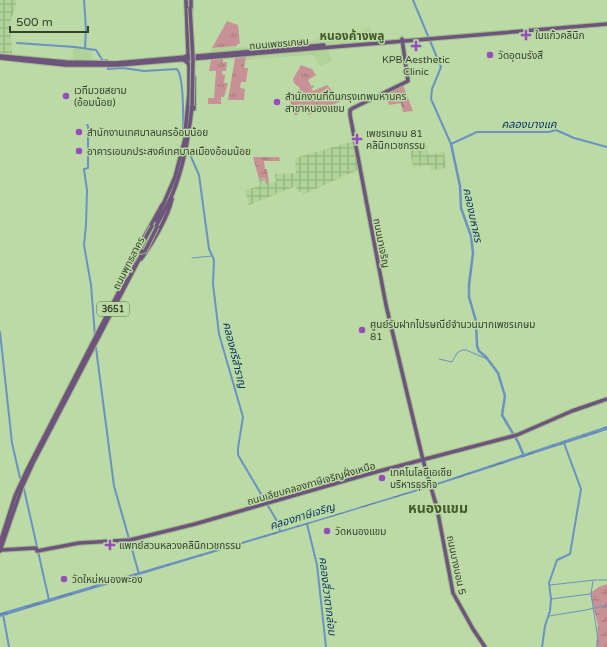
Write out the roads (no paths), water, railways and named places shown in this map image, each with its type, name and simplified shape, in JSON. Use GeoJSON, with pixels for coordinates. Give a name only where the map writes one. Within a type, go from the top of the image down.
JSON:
{"type":"FeatureCollection","features":[{"type":"Feature","properties":{"kind":"main road","name":"ถนนพุทธสาคร"},"geometry":{"type":"LineString","coordinates":[[0,543],[20,484],[131,273],[171,193],[186,147],[191,106],[192,59],[188,0]]}},
{"type":"Feature","properties":{"kind":"main road"},"geometry":{"type":"LineString","coordinates":[[186,147],[193,116],[194,64],[198,57],[194,54],[188,0]]}},
{"type":"Feature","properties":{"kind":"main road"},"geometry":{"type":"LineString","coordinates":[[185,139],[189,94],[189,64],[184,59],[188,55],[188,0]]}},
{"type":"Feature","properties":{"kind":"main road","name":"ถนนเพชรเกษม"},"geometry":{"type":"LineString","coordinates":[[0,57],[78,64],[107,64],[184,59],[607,23]]}},
{"type":"Feature","properties":{"kind":"main road","name":"ถนนมาเจริญ"},"geometry":{"type":"LineString","coordinates":[[402,40],[408,81],[353,108],[350,113],[386,305],[428,480]]}},
{"type":"Feature","properties":{"kind":"main road"},"geometry":{"type":"LineString","coordinates":[[188,48],[191,51],[194,48]]}},
{"type":"Feature","properties":{"kind":"main road"},"geometry":{"type":"LineString","coordinates":[[189,72],[192,70],[194,73]]}},
{"type":"Feature","properties":{"kind":"main road","name":"ถนนพุทธสาคร"},"geometry":{"type":"LineString","coordinates":[[171,193],[185,139],[191,106]]}},
{"type":"Feature","properties":{"kind":"main road"},"geometry":{"type":"LineString","coordinates":[[171,193],[166,211],[143,253],[141,252],[140,248],[171,193]]}},
{"type":"Feature","properties":{"kind":"main road","name":"ถนนเลียบคลองภาษีเจริญฝั่งเหนือ"},"geometry":{"type":"LineString","coordinates":[[0,551],[37,550],[79,543],[130,540],[195,524],[367,474],[515,436],[575,409],[607,399]]}},
{"type":"Feature","properties":{"kind":"main road","name":"ถนนพุทธสาคร"},"geometry":{"type":"LineString","coordinates":[[0,551],[26,478],[52,422]]}},
{"type":"Feature","properties":{"kind":"main road","name":"ถนนบางบอน 5"},"geometry":{"type":"LineString","coordinates":[[428,480],[437,508],[454,596],[485,647]]}},
{"type":"Feature","properties":{"kind":"water"},"geometry":{"type":"Polygon","coordinates":[[[607,426],[607,430],[431,487],[0,617],[0,613],[431,485],[607,426]]]}},
{"type":"Feature","properties":{"kind":"waterway"},"geometry":{"type":"LineString","coordinates":[[84,0],[86,29],[85,48]]}},
{"type":"Feature","properties":{"kind":"waterway","name":"คลองมหาศร"},"geometry":{"type":"LineString","coordinates":[[413,0],[441,67],[432,89],[431,99],[451,144],[477,132],[549,132],[556,130],[574,138],[607,147]]}},
{"type":"Feature","properties":{"kind":"waterway"},"geometry":{"type":"LineString","coordinates":[[17,43],[96,50],[103,61],[107,60],[108,69],[123,68],[144,71],[177,69],[180,74],[182,91],[183,137]]}},
{"type":"Feature","properties":{"kind":"waterway"},"geometry":{"type":"LineString","coordinates":[[87,125],[88,168],[84,169],[87,190],[84,245],[91,285],[95,336]]}},
{"type":"Feature","properties":{"kind":"waterway","name":"คลองมหาศร"},"geometry":{"type":"LineString","coordinates":[[451,144],[460,186],[461,208],[471,236],[473,253],[469,297],[476,321],[477,346],[479,351],[486,357],[498,373],[505,396],[502,415],[518,442],[524,456]]}},
{"type":"Feature","properties":{"kind":"waterway","name":"คลองศรีสำราญ"},"geometry":{"type":"LineString","coordinates":[[188,150],[199,175],[209,249],[214,260],[213,284],[219,334],[243,417],[238,455],[277,521],[280,531]]}},
{"type":"Feature","properties":{"kind":"waterway"},"geometry":{"type":"LineString","coordinates":[[192,258],[212,256]]}},
{"type":"Feature","properties":{"kind":"waterway"},"geometry":{"type":"LineString","coordinates":[[0,332],[12,443],[20,478]]}},
{"type":"Feature","properties":{"kind":"waterway"},"geometry":{"type":"LineString","coordinates":[[96,348],[114,486],[139,574]]}},
{"type":"Feature","properties":{"kind":"waterway"},"geometry":{"type":"LineString","coordinates":[[439,359],[452,362],[457,353],[462,350],[466,350],[487,359]]}},
{"type":"Feature","properties":{"kind":"waterway"},"geometry":{"type":"LineString","coordinates":[[542,647],[545,626],[550,611],[551,599],[549,583],[557,560],[570,554],[581,489],[564,443]]}},
{"type":"Feature","properties":{"kind":"waterway"},"geometry":{"type":"LineString","coordinates":[[24,489],[49,600]]}},
{"type":"Feature","properties":{"kind":"waterway","name":"คลองสี่วาตากล่อม"},"geometry":{"type":"LineString","coordinates":[[307,524],[317,565],[326,647]]}},
{"type":"Feature","properties":{"kind":"waterway"},"geometry":{"type":"LineString","coordinates":[[550,585],[607,580]]}},
{"type":"Feature","properties":{"kind":"waterway"},"geometry":{"type":"LineString","coordinates":[[593,581],[591,594],[598,639],[597,647]]}},
{"type":"Feature","properties":{"kind":"waterway"},"geometry":{"type":"LineString","coordinates":[[551,599],[590,594]]}},
{"type":"Feature","properties":{"kind":"waterway"},"geometry":{"type":"LineString","coordinates":[[549,616],[607,605]]}},
{"type":"Feature","properties":{"kind":"waterway"},"geometry":{"type":"LineString","coordinates":[[3,614],[9,647]]}},
{"type":"Feature","properties":{"kind":"place","name":"ใบแก้วคลินิก"},"geometry":{"type":"Point","coordinates":[526,35]}},
{"type":"Feature","properties":{"kind":"place","name":"KPB Aesthetic Clinic"},"geometry":{"type":"Point","coordinates":[416,46]}},
{"type":"Feature","properties":{"kind":"place","name":"วัดอุดมรังสี"},"geometry":{"type":"Point","coordinates":[490,55]}},
{"type":"Feature","properties":{"kind":"place","name":"เวทีมวยสยาม (อ้อมน้อย)"},"geometry":{"type":"Point","coordinates":[66,96]}},
{"type":"Feature","properties":{"kind":"place","name":"สำนักงานที่ดินกรุงเทพมหานคร สาขาหนองแขม"},"geometry":{"type":"Point","coordinates":[277,102]}},
{"type":"Feature","properties":{"kind":"place","name":"สำนักงานเทศบาลนครอ้อมน้อย"},"geometry":{"type":"Point","coordinates":[79,132]}},
{"type":"Feature","properties":{"kind":"place","name":"เพชรเกษม 81 คลินิกเวชกรรม"},"geometry":{"type":"Point","coordinates":[357,139]}},
{"type":"Feature","properties":{"kind":"place","name":"อาคารเอนกประสงค์เทศบาลเมืองอ้อมน้อย"},"geometry":{"type":"Point","coordinates":[79,151]}},
{"type":"Feature","properties":{"kind":"place","name":"ศูนย์รับฝากไปรษณีย์จำนวนมากเพชรเกษม 81"},"geometry":{"type":"Point","coordinates":[362,330]}},
{"type":"Feature","properties":{"kind":"place","name":"เทคโนโลยีเอเชีย บริหารธุรกิจ"},"geometry":{"type":"Point","coordinates":[382,478]}},
{"type":"Feature","properties":{"kind":"place","name":"วัดหนองแขม"},"geometry":{"type":"Point","coordinates":[327,531]}},
{"type":"Feature","properties":{"kind":"place","name":"แพทย์สวนหลวงคลินิกเวชกรรม"},"geometry":{"type":"Point","coordinates":[110,545]}},
{"type":"Feature","properties":{"kind":"place","name":"วัดใหม่หนองพะอง"},"geometry":{"type":"Point","coordinates":[64,579]}},
{"type":"Feature","properties":{"kind":"district","name":"หนองค้างพลู"},"geometry":{"type":"Point","coordinates":[352,36]}},
{"type":"Feature","properties":{"kind":"district","name":"หนองแขม"},"geometry":{"type":"Point","coordinates":[438,508]}},
{"type":"Feature","properties":{"kind":"water label","name":"คลองบางแค"},"geometry":{"type":"Point","coordinates":[529,124]}},
{"type":"Feature","properties":{"kind":"water label","name":"คลองภาษีเจริญ"},"geometry":{"type":"Point","coordinates":[302,516]}}]}
